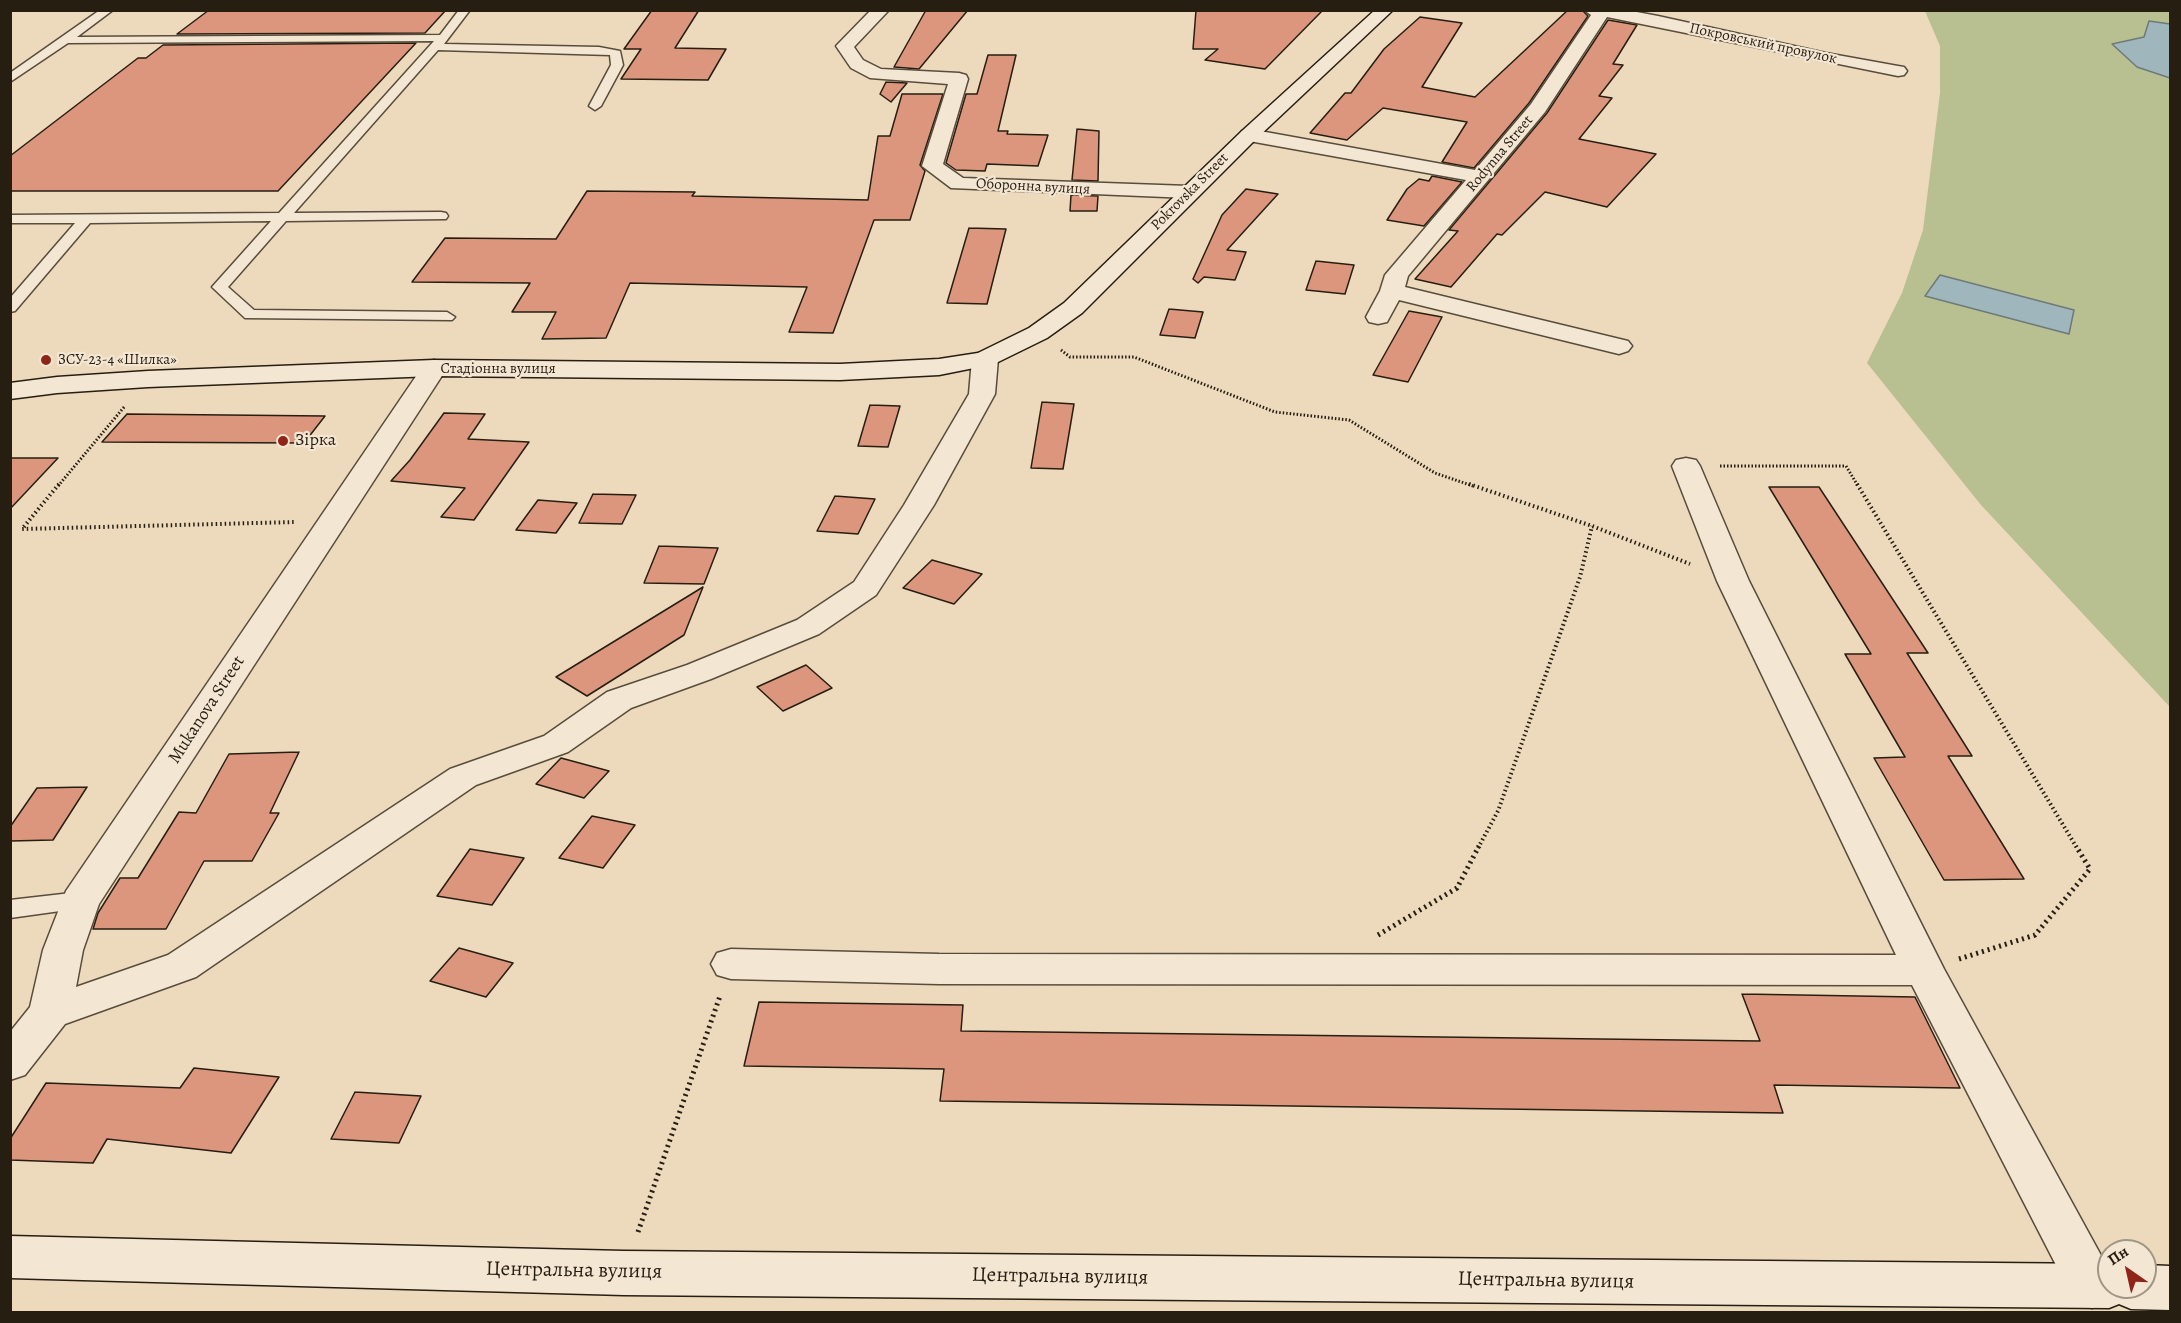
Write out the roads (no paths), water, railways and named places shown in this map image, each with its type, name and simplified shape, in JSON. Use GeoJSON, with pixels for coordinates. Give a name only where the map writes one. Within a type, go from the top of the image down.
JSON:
{"type":"FeatureCollection","features":[{"type":"Feature","properties":{"kind":"street","name":"Оборонна вулиця"},"geometry":{"type":"LineString","coordinates":[[881,10],[845,46],[857,64],[877,74],[959,80],[932,166],[958,184],[1189,192]]}},
{"type":"Feature","properties":{"kind":"street","name":"Pokrovska Street"},"geometry":{"type":"LineString","coordinates":[[985,359],[1038,333],[1073,308],[1189,192],[1385,10]]}},
{"type":"Feature","properties":{"kind":"street","name":"Покровський провулок"},"geometry":{"type":"LineString","coordinates":[[1599,11],[1658,21],[1826,58],[1898,71]]}},
{"type":"Feature","properties":{"kind":"street","name":"Rodynna Street"},"geometry":{"type":"LineString","coordinates":[[1378,317],[1392,291],[1397,275],[1538,108],[1599,11]]}},
{"type":"Feature","properties":{"kind":"street"},"geometry":{"type":"LineString","coordinates":[[1249,135],[1481,177]]}},
{"type":"Feature","properties":{"kind":"street"},"geometry":{"type":"LineString","coordinates":[[1392,291],[1619,346]]}},
{"type":"Feature","properties":{"kind":"street"},"geometry":{"type":"LineString","coordinates":[[50,1013],[182,966],[463,777],[556,744],[619,700],[699,672],[808,627],[865,588],[919,505],[982,394],[985,359]]}},
{"type":"Feature","properties":{"kind":"street","name":"Стадіонна вулиця"},"geometry":{"type":"LineString","coordinates":[[10,391],[57,385],[148,379],[434,368],[840,372],[939,367],[985,359]]}},
{"type":"Feature","properties":{"kind":"street","name":"Mukanova Street"},"geometry":{"type":"LineString","coordinates":[[10,1064],[50,1013],[63,950],[80,901],[434,368]]}},
{"type":"Feature","properties":{"kind":"street"},"geometry":{"type":"LineString","coordinates":[[1686,466],[1733,581],[1924,970],[2097,1262]]}},
{"type":"Feature","properties":{"kind":"street"},"geometry":{"type":"LineString","coordinates":[[731,964],[939,969],[1924,970]]}},
{"type":"Feature","properties":{"kind":"street","name":"Центральна вулиця"},"geometry":{"type":"LineString","coordinates":[[10,1257],[624,1273],[2097,1286]]}},
{"type":"Feature","properties":{"kind":"lane"},"geometry":{"type":"LineString","coordinates":[[10,79],[108,10]]}},
{"type":"Feature","properties":{"kind":"lane"},"geometry":{"type":"LineString","coordinates":[[447,317],[250,315],[220,288],[465,10]]}},
{"type":"Feature","properties":{"kind":"lane"},"geometry":{"type":"LineString","coordinates":[[67,40],[439,42],[599,50],[616,53],[617,65],[595,106]]}},
{"type":"Feature","properties":{"kind":"lane"},"geometry":{"type":"LineString","coordinates":[[10,219],[441,216]]}},
{"type":"Feature","properties":{"kind":"lane"},"geometry":{"type":"LineString","coordinates":[[10,308],[86,219]]}},
{"type":"Feature","properties":{"kind":"lane"},"geometry":{"type":"LineString","coordinates":[[10,909],[80,901]]}},
{"type":"Feature","properties":{"kind":"water"},"geometry":{"type":"Polygon","coordinates":[[[2149,21],[2170,24],[2170,78],[2137,67],[2112,44],[2144,37],[2149,21]]]}},
{"type":"Feature","properties":{"kind":"water"},"geometry":{"type":"Polygon","coordinates":[[[1940,275],[2074,310],[2069,334],[1925,296],[1940,275]]]}},
{"type":"Feature","properties":{"kind":"place","name":"ЗСУ-23-4 «Шилка»"},"geometry":{"type":"Point","coordinates":[46,360]}},
{"type":"Feature","properties":{"kind":"place","name":"Зірка"},"geometry":{"type":"Point","coordinates":[283,441]}}]}
